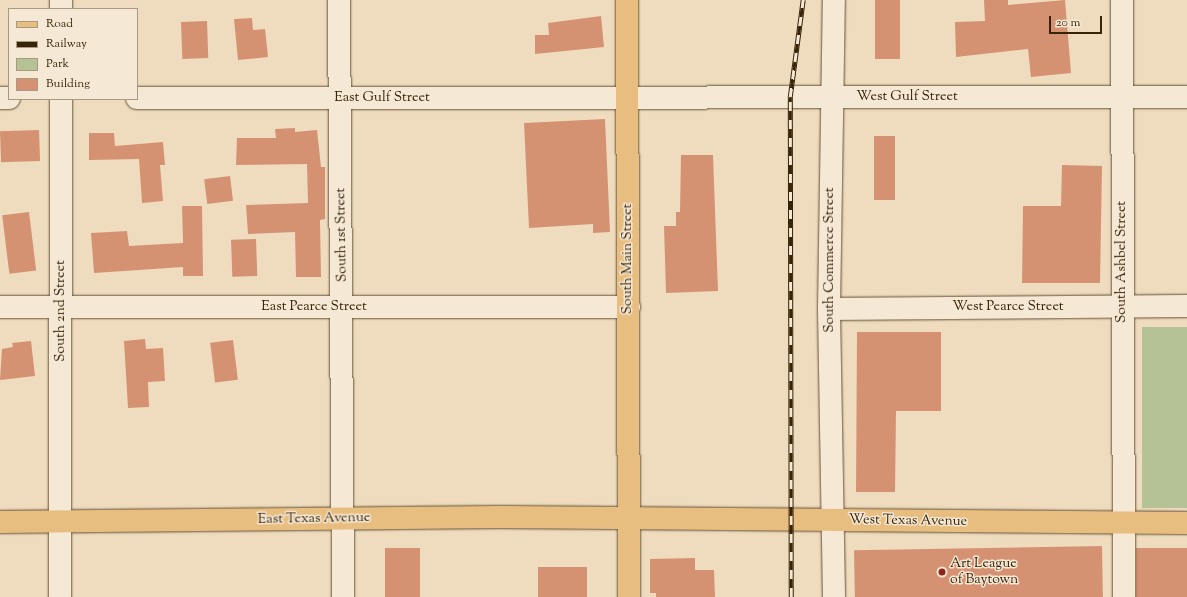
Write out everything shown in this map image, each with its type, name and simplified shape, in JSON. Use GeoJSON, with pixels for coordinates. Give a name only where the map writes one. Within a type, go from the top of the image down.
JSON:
{"type":"FeatureCollection","features":[{"type":"Feature","properties":{"kind":"main road","name":"South Main Street"},"geometry":{"type":"LineString","coordinates":[[627,0],[629,307],[628,597]]}},
{"type":"Feature","properties":{"kind":"main road","name":"East Texas Avenue"},"geometry":{"type":"LineString","coordinates":[[0,522],[343,519],[629,519]]}},
{"type":"Feature","properties":{"kind":"main road","name":"West Texas Avenue"},"geometry":{"type":"LineString","coordinates":[[629,519],[831,520],[1124,525],[1187,523]]}},
{"type":"Feature","properties":{"kind":"street","name":"South 1st Street"},"geometry":{"type":"LineString","coordinates":[[340,0],[343,307],[343,597]]}},
{"type":"Feature","properties":{"kind":"street","name":"South Commerce Street"},"geometry":{"type":"LineString","coordinates":[[834,0],[829,309],[831,520],[834,597]]}},
{"type":"Feature","properties":{"kind":"street","name":"South Ashbel Street"},"geometry":{"type":"LineString","coordinates":[[1122,0],[1124,597]]}},
{"type":"Feature","properties":{"kind":"street","name":"West Gulf Street"},"geometry":{"type":"LineString","coordinates":[[627,99],[832,97],[1187,97]]}},
{"type":"Feature","properties":{"kind":"street","name":"East Gulf Street"},"geometry":{"type":"LineString","coordinates":[[138,98],[627,99]]}},
{"type":"Feature","properties":{"kind":"street","name":"South 2nd Street"},"geometry":{"type":"LineString","coordinates":[[60,597],[61,100]]}},
{"type":"Feature","properties":{"kind":"street","name":"West Pearce Street"},"geometry":{"type":"LineString","coordinates":[[829,309],[1187,306]]}},
{"type":"Feature","properties":{"kind":"street","name":"East Pearce Street"},"geometry":{"type":"LineString","coordinates":[[0,307],[629,307]]}},
{"type":"Feature","properties":{"kind":"green space"},"geometry":{"type":"Polygon","coordinates":[[[1142,327],[1187,327],[1187,508],[1142,508],[1142,327]]]}},
{"type":"Feature","properties":{"kind":"building"},"geometry":{"type":"Polygon","coordinates":[[[875,0],[900,0],[900,59],[875,59],[875,0]]]}},
{"type":"Feature","properties":{"kind":"building"},"geometry":{"type":"Polygon","coordinates":[[[984,0],[1008,0],[1008,5],[1065,0],[1071,73],[1031,77],[1028,49],[956,57],[955,22],[985,21],[984,0]]]}},
{"type":"Feature","properties":{"kind":"building"},"geometry":{"type":"Polygon","coordinates":[[[601,16],[604,47],[535,54],[535,35],[549,35],[548,23],[601,16]]]}},
{"type":"Feature","properties":{"kind":"building"},"geometry":{"type":"Polygon","coordinates":[[[252,18],[253,30],[265,29],[268,57],[238,60],[234,19],[252,18]]]}},
{"type":"Feature","properties":{"kind":"building"},"geometry":{"type":"Polygon","coordinates":[[[207,21],[208,58],[182,59],[181,22],[207,21]]]}},
{"type":"Feature","properties":{"kind":"building"},"geometry":{"type":"Polygon","coordinates":[[[605,119],[610,232],[593,233],[593,224],[529,228],[524,123],[605,119]]]}},
{"type":"Feature","properties":{"kind":"building"},"geometry":{"type":"Polygon","coordinates":[[[295,128],[295,132],[317,130],[321,167],[325,167],[325,219],[320,220],[321,277],[296,277],[295,232],[248,234],[246,205],[308,203],[307,164],[236,165],[237,138],[276,138],[275,129],[295,128]]]}},
{"type":"Feature","properties":{"kind":"building"},"geometry":{"type":"Polygon","coordinates":[[[39,130],[40,161],[1,162],[0,131],[39,130]]]}},
{"type":"Feature","properties":{"kind":"building"},"geometry":{"type":"Polygon","coordinates":[[[89,133],[114,133],[115,146],[163,142],[165,165],[160,165],[163,201],[142,203],[139,159],[89,160],[89,133]]]}},
{"type":"Feature","properties":{"kind":"building"},"geometry":{"type":"Polygon","coordinates":[[[874,136],[895,136],[895,200],[874,200],[874,136]]]}},
{"type":"Feature","properties":{"kind":"building"},"geometry":{"type":"Polygon","coordinates":[[[681,155],[713,155],[718,291],[666,293],[664,226],[676,226],[676,212],[680,212],[681,155]]]}},
{"type":"Feature","properties":{"kind":"building"},"geometry":{"type":"Polygon","coordinates":[[[1062,165],[1102,166],[1100,283],[1022,283],[1023,206],[1061,206],[1062,165]]]}},
{"type":"Feature","properties":{"kind":"building"},"geometry":{"type":"Polygon","coordinates":[[[230,176],[233,201],[207,204],[204,179],[230,176]]]}},
{"type":"Feature","properties":{"kind":"building"},"geometry":{"type":"Polygon","coordinates":[[[182,206],[202,206],[203,276],[183,276],[183,267],[94,273],[91,233],[127,231],[129,246],[183,243],[182,206]]]}},
{"type":"Feature","properties":{"kind":"building"},"geometry":{"type":"Polygon","coordinates":[[[29,212],[36,271],[9,274],[2,215],[29,212]]]}},
{"type":"Feature","properties":{"kind":"building"},"geometry":{"type":"Polygon","coordinates":[[[256,239],[257,276],[232,277],[231,240],[256,239]]]}},
{"type":"Feature","properties":{"kind":"building"},"geometry":{"type":"Polygon","coordinates":[[[857,332],[941,332],[941,411],[896,411],[895,492],[856,492],[857,332]]]}},
{"type":"Feature","properties":{"kind":"building"},"geometry":{"type":"Polygon","coordinates":[[[145,339],[146,349],[163,348],[165,381],[148,382],[149,407],[128,408],[124,341],[145,339]]]}},
{"type":"Feature","properties":{"kind":"building"},"geometry":{"type":"Polygon","coordinates":[[[233,340],[238,380],[215,383],[210,343],[233,340]]]}},
{"type":"Feature","properties":{"kind":"building"},"geometry":{"type":"Polygon","coordinates":[[[31,341],[35,376],[0,380],[2,349],[13,347],[12,343],[31,341]]]}},
{"type":"Feature","properties":{"kind":"building"},"geometry":{"type":"Polygon","coordinates":[[[1102,546],[1103,597],[855,597],[854,550],[1102,546]]]}},
{"type":"Feature","properties":{"kind":"building"},"geometry":{"type":"Polygon","coordinates":[[[385,548],[420,548],[420,597],[385,597],[385,548]]]}},
{"type":"Feature","properties":{"kind":"building"},"geometry":{"type":"Polygon","coordinates":[[[1136,548],[1187,548],[1187,597],[1136,597],[1136,548]]]}},
{"type":"Feature","properties":{"kind":"building"},"geometry":{"type":"Polygon","coordinates":[[[695,558],[695,570],[714,570],[715,597],[656,597],[656,593],[650,593],[650,559],[695,558]]]}},
{"type":"Feature","properties":{"kind":"building"},"geometry":{"type":"Polygon","coordinates":[[[538,567],[587,567],[587,597],[538,597],[538,567]]]}},
{"type":"Feature","properties":{"kind":"railway"},"geometry":{"type":"LineString","coordinates":[[791,597],[790,97],[803,0]]}},
{"type":"Feature","properties":{"kind":"place","name":"Art League of Baytown"},"geometry":{"type":"Point","coordinates":[942,572]}}]}
